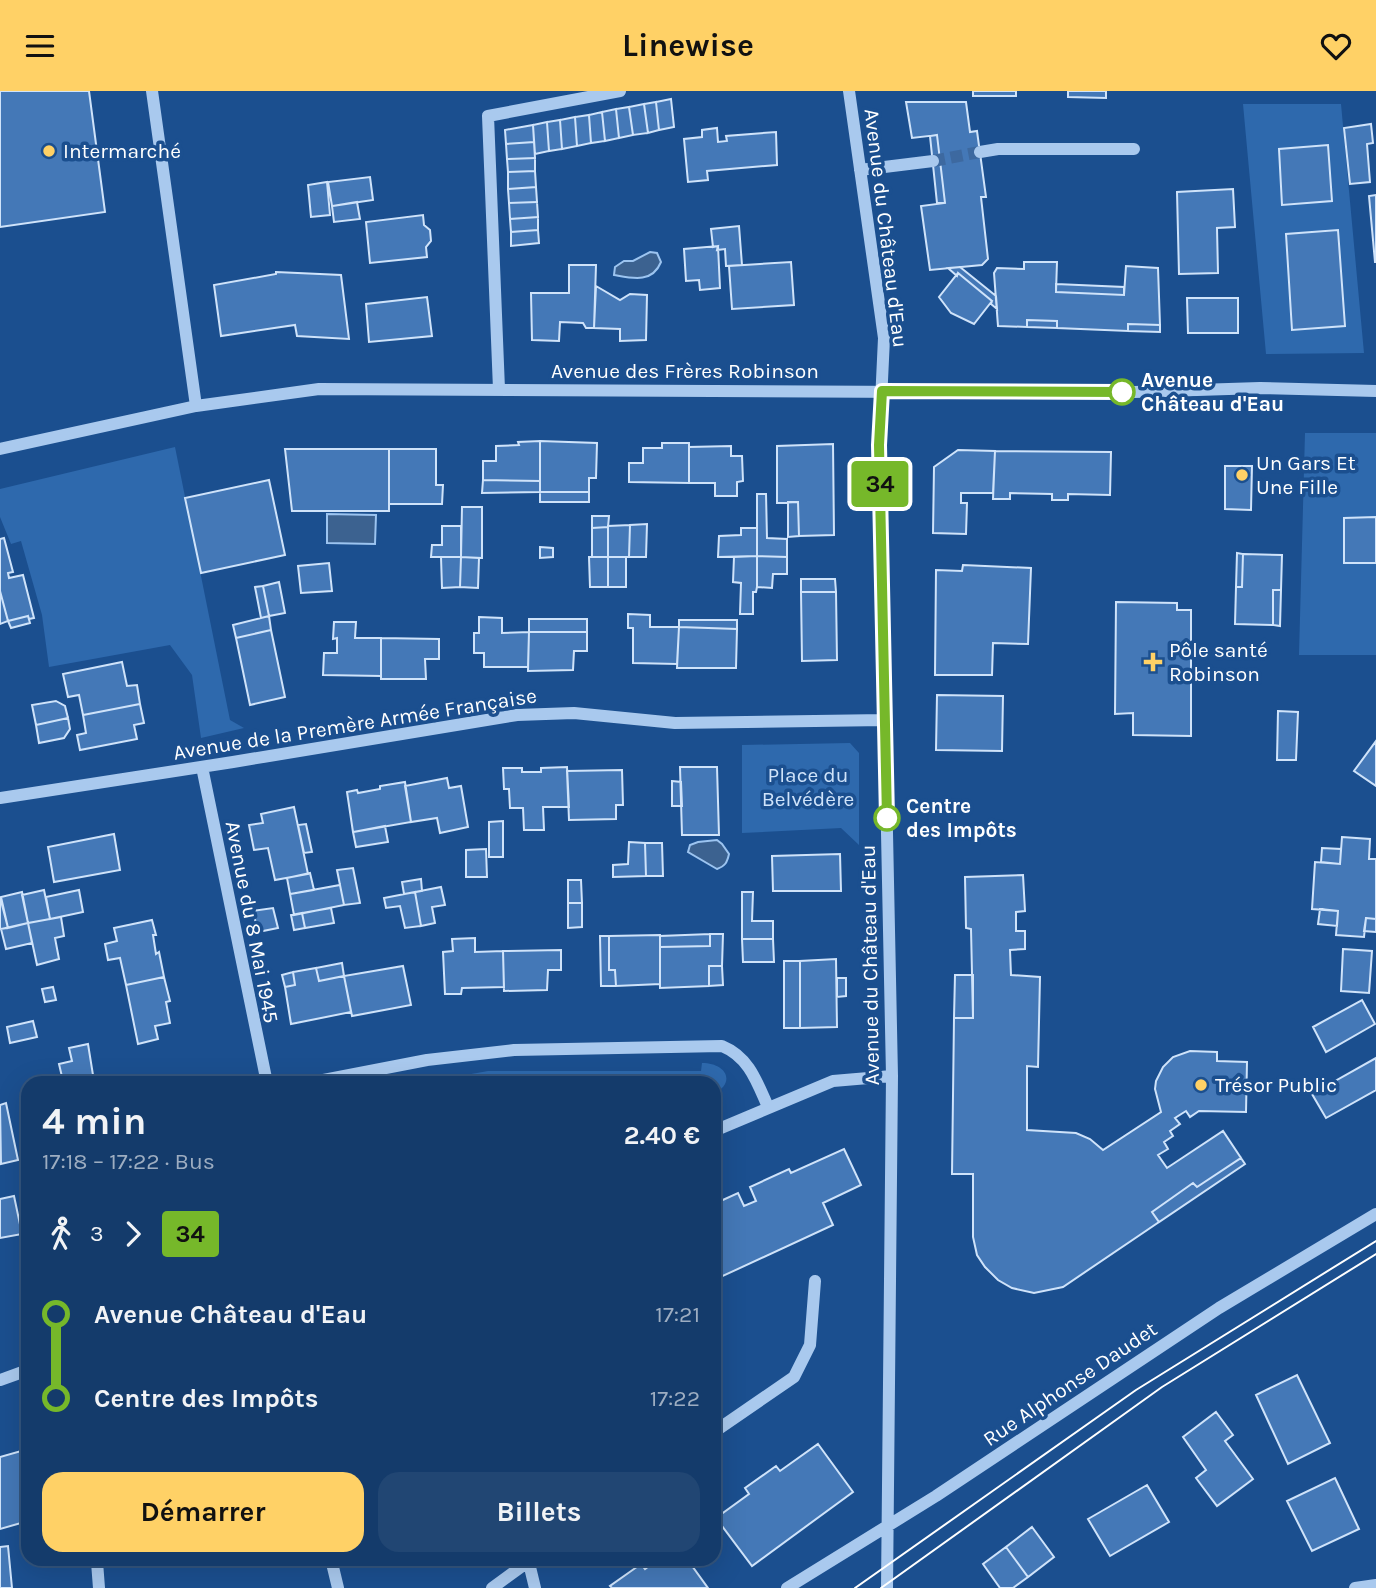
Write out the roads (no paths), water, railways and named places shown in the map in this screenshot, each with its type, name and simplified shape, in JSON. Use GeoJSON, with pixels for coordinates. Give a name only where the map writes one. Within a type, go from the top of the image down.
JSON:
{"type":"FeatureCollection","features":[{"type":"Feature","properties":{"kind":"street"},"geometry":{"type":"LineString","coordinates":[[152,91],[196,406]]}},
{"type":"Feature","properties":{"kind":"street"},"geometry":{"type":"LineString","coordinates":[[499,389],[488,115],[620,91]]}},
{"type":"Feature","properties":{"kind":"street","name":"Avenue du Château d'Eau"},"geometry":{"type":"LineString","coordinates":[[849,91],[884,338],[879,445],[892,1076],[887,1588]]}},
{"type":"Feature","properties":{"kind":"street"},"geometry":{"type":"LineString","coordinates":[[980,152],[998,149],[1134,149]]}},
{"type":"Feature","properties":{"kind":"street"},"geometry":{"type":"LineString","coordinates":[[860,170],[933,160]]}},
{"type":"Feature","properties":{"kind":"street","name":"Avenue des Frères Robinson"},"geometry":{"type":"LineString","coordinates":[[0,449],[196,406],[319,389],[1103,393],[1260,388],[1376,391]]}},
{"type":"Feature","properties":{"kind":"street","name":"Avenue de la Premère Armée Française"},"geometry":{"type":"LineString","coordinates":[[0,798],[517,715],[574,713],[676,723],[885,720]]}},
{"type":"Feature","properties":{"kind":"street","name":"Avenue du 8 Mai 1945"},"geometry":{"type":"LineString","coordinates":[[202,767],[266,1076]]}},
{"type":"Feature","properties":{"kind":"street"},"geometry":{"type":"LineString","coordinates":[[344,1076],[427,1060],[514,1050],[722,1046],[744,1058],[768,1107]]}},
{"type":"Feature","properties":{"kind":"street"},"geometry":{"type":"LineString","coordinates":[[721,1128],[833,1081],[892,1076]]}},
{"type":"Feature","properties":{"kind":"street","name":"Rue Alphonse Daudet"},"geometry":{"type":"LineString","coordinates":[[787,1588],[936,1496],[1219,1308],[1376,1214]]}},
{"type":"Feature","properties":{"kind":"street"},"geometry":{"type":"LineString","coordinates":[[721,1427],[794,1377],[810,1345],[815,1281]]}},
{"type":"Feature","properties":{"kind":"street"},"geometry":{"type":"LineString","coordinates":[[0,1380],[21,1372]]}},
{"type":"Feature","properties":{"kind":"street"},"geometry":{"type":"LineString","coordinates":[[97,1566],[99,1588]]}},
{"type":"Feature","properties":{"kind":"street"},"geometry":{"type":"LineString","coordinates":[[333,1566],[338,1588]]}},
{"type":"Feature","properties":{"kind":"street"},"geometry":{"type":"LineString","coordinates":[[492,1588],[521,1566]]}},
{"type":"Feature","properties":{"kind":"street"},"geometry":{"type":"LineString","coordinates":[[530,1566],[534,1588]]}},
{"type":"Feature","properties":{"kind":"street"},"geometry":{"type":"LineString","coordinates":[[1355,1588],[1376,1585]]}},
{"type":"Feature","properties":{"kind":"tunnel"},"geometry":{"type":"LineString","coordinates":[[933,161],[980,152]]}},
{"type":"Feature","properties":{"kind":"tram line"},"geometry":{"type":"LineString","coordinates":[[855,1588],[1136,1390],[1376,1241]]}},
{"type":"Feature","properties":{"kind":"tram line"},"geometry":{"type":"LineString","coordinates":[[881,1588],[1162,1387],[1376,1254]]}},
{"type":"Feature","properties":{"kind":"place","name":"Intermarché"},"geometry":{"type":"Point","coordinates":[49,151]}},
{"type":"Feature","properties":{"kind":"place","name":"Avenue Château d'Eau"},"geometry":{"type":"Point","coordinates":[1122,392]}},
{"type":"Feature","properties":{"kind":"place","name":"Un Gars Et Une Fille"},"geometry":{"type":"Point","coordinates":[1242,475]}},
{"type":"Feature","properties":{"kind":"place","name":"Pôle santé Robinson"},"geometry":{"type":"Point","coordinates":[1153,662]}},
{"type":"Feature","properties":{"kind":"place","name":"Centre des Impôts"},"geometry":{"type":"Point","coordinates":[887,818]}},
{"type":"Feature","properties":{"kind":"place","name":"Trésor Public"},"geometry":{"type":"Point","coordinates":[1201,1085]}},
{"type":"Feature","properties":{"kind":"park label","name":"Place du Belvédère"},"geometry":{"type":"Point","coordinates":[808,787]}}]}
